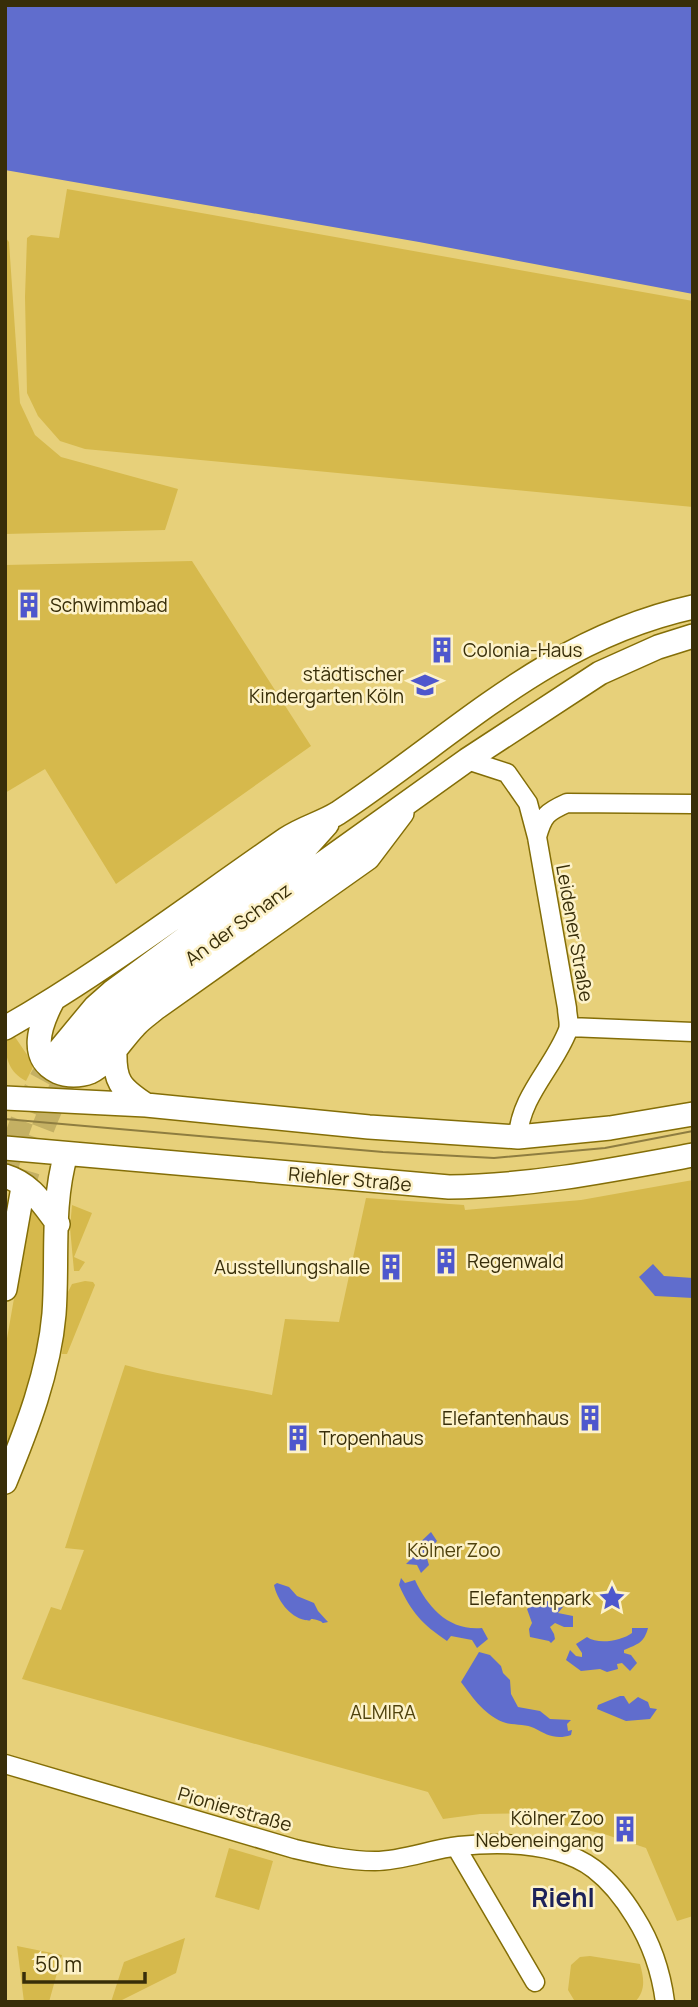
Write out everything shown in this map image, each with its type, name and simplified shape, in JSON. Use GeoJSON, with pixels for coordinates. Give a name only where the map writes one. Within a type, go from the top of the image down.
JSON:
{"type":"FeatureCollection","features":[{"type":"Feature","properties":{"kind":"main road","name":"An der Schanz"},"geometry":{"type":"LineString","coordinates":[[5,1028],[52,1002],[290,837],[337,814],[498,697],[554,662],[620,628],[693,607]]}},
{"type":"Feature","properties":{"kind":"main road","name":"An der Schanz"},"geometry":{"type":"LineString","coordinates":[[337,814],[302,853],[95,1007],[65,1059],[150,988],[506,733],[600,673],[658,647],[693,636]]}},
{"type":"Feature","properties":{"kind":"main road"},"geometry":{"type":"LineString","coordinates":[[498,697],[512,695],[521,701],[523,709],[518,721],[506,733]]}},
{"type":"Feature","properties":{"kind":"main road","name":"An der Schanz"},"geometry":{"type":"LineString","coordinates":[[52,1002],[44,1018],[38,1048],[42,1060],[62,1073],[75,1075],[90,1072],[156,1008],[368,858],[415,796]]}},
{"type":"Feature","properties":{"kind":"main road"},"geometry":{"type":"LineString","coordinates":[[115,1050],[114,1071],[121,1084],[146,1105]]}},
{"type":"Feature","properties":{"kind":"main road"},"geometry":{"type":"LineString","coordinates":[[5,1098],[146,1105],[393,1129],[518,1137],[610,1128],[693,1114]]}},
{"type":"Feature","properties":{"kind":"main road","name":"Riehler Straße"},"geometry":{"type":"LineString","coordinates":[[5,1148],[449,1187],[560,1179],[693,1155]]}},
{"type":"Feature","properties":{"kind":"main road"},"geometry":{"type":"LineString","coordinates":[[5,1482],[22,1442],[49,1349],[54,1314],[60,1180],[66,1154]]}},
{"type":"Feature","properties":{"kind":"main road"},"geometry":{"type":"LineString","coordinates":[[5,1176],[18,1180],[34,1191],[58,1224]]}},
{"type":"Feature","properties":{"kind":"main road"},"geometry":{"type":"LineString","coordinates":[[5,1289],[22,1193]]}},
{"type":"Feature","properties":{"kind":"street","name":"Leidener Straße"},"geometry":{"type":"LineString","coordinates":[[467,760],[507,774],[528,803],[537,837],[569,1027],[519,1121],[518,1137]]}},
{"type":"Feature","properties":{"kind":"street"},"geometry":{"type":"LineString","coordinates":[[537,837],[542,819],[567,803],[693,804]]}},
{"type":"Feature","properties":{"kind":"street"},"geometry":{"type":"LineString","coordinates":[[569,1027],[693,1032]]}},
{"type":"Feature","properties":{"kind":"street","name":"Pionierstraße"},"geometry":{"type":"LineString","coordinates":[[5,1764],[326,1856],[376,1861],[456,1846],[506,1844],[559,1853],[592,1868],[616,1889],[645,1933],[659,1968],[665,2002]]}},
{"type":"Feature","properties":{"kind":"street"},"geometry":{"type":"LineString","coordinates":[[456,1846],[531,1975]]}},
{"type":"Feature","properties":{"kind":"green space"},"geometry":{"type":"Polygon","coordinates":[[[67,189],[693,301],[693,507],[85,449],[60,441],[38,416],[27,393],[25,297],[27,238],[31,235],[59,238],[67,189]]]}},
{"type":"Feature","properties":{"kind":"green space"},"geometry":{"type":"Polygon","coordinates":[[[5,237],[9,242],[20,403],[35,435],[61,457],[178,489],[165,530],[5,534],[5,237]]]}},
{"type":"Feature","properties":{"kind":"green space"},"geometry":{"type":"Polygon","coordinates":[[[192,561],[311,746],[116,884],[45,769],[5,793],[5,565],[192,561]]]}},
{"type":"Feature","properties":{"kind":"green space"},"geometry":{"type":"Polygon","coordinates":[[[15,1037],[34,1065],[26,1081],[16,1074],[8,1059],[5,1042],[15,1037]]]}},
{"type":"Feature","properties":{"kind":"green space","name":"Kölner Zoo"},"geometry":{"type":"Polygon","coordinates":[[[693,1180],[693,1916],[677,1921],[646,1848],[604,1834],[564,1825],[557,1813],[480,1814],[443,1819],[428,1792],[22,1679],[51,1607],[61,1610],[84,1550],[65,1548],[125,1365],[272,1395],[285,1319],[339,1322],[366,1198],[464,1205],[465,1210],[581,1200],[693,1180]]]}},
{"type":"Feature","properties":{"kind":"green space"},"geometry":{"type":"Polygon","coordinates":[[[31,1201],[38,1207],[46,1227],[46,1326],[5,1467],[5,1350],[31,1201]]]}},
{"type":"Feature","properties":{"kind":"green space"},"geometry":{"type":"Polygon","coordinates":[[[72,1205],[92,1213],[74,1257],[85,1262],[79,1271],[74,1271],[70,1228],[72,1205]]]}},
{"type":"Feature","properties":{"kind":"green space"},"geometry":{"type":"Polygon","coordinates":[[[85,1281],[95,1285],[67,1354],[62,1354],[67,1294],[72,1284],[85,1281]]]}},
{"type":"Feature","properties":{"kind":"green space"},"geometry":{"type":"Polygon","coordinates":[[[229,1848],[273,1861],[259,1910],[215,1897],[229,1848]]]}},
{"type":"Feature","properties":{"kind":"green space"},"geometry":{"type":"Polygon","coordinates":[[[185,1938],[176,1973],[118,2002],[111,2002],[124,1962],[185,1938]]]}},
{"type":"Feature","properties":{"kind":"green space"},"geometry":{"type":"Polygon","coordinates":[[[17,1946],[62,1955],[49,2002],[24,2002],[17,1946]]]}},
{"type":"Feature","properties":{"kind":"green space"},"geometry":{"type":"Polygon","coordinates":[[[590,1956],[640,1964],[643,1984],[635,2002],[574,2000],[568,1990],[571,1965],[580,1957],[590,1956]]]}},
{"type":"Feature","properties":{"kind":"water"},"geometry":{"type":"Polygon","coordinates":[[[5,5],[693,5],[693,294],[419,242],[5,170],[5,5]]]}},
{"type":"Feature","properties":{"kind":"water"},"geometry":{"type":"Polygon","coordinates":[[[653,1264],[664,1276],[693,1278],[693,1298],[655,1296],[639,1277],[653,1264]]]}},
{"type":"Feature","properties":{"kind":"water"},"geometry":{"type":"Polygon","coordinates":[[[431,1532],[437,1541],[426,1555],[429,1565],[421,1573],[417,1565],[406,1564],[414,1556],[415,1547],[431,1532]]]}},
{"type":"Feature","properties":{"kind":"water"},"geometry":{"type":"Polygon","coordinates":[[[401,1578],[405,1583],[415,1580],[426,1600],[441,1616],[459,1626],[482,1628],[488,1639],[477,1648],[472,1640],[451,1636],[447,1641],[424,1623],[413,1610],[399,1585],[401,1578]]]}},
{"type":"Feature","properties":{"kind":"water"},"geometry":{"type":"Polygon","coordinates":[[[277,1583],[289,1587],[297,1596],[314,1603],[328,1622],[305,1620],[294,1615],[278,1596],[274,1585],[277,1583]]]}},
{"type":"Feature","properties":{"kind":"water"},"geometry":{"type":"Polygon","coordinates":[[[555,1598],[563,1607],[558,1613],[573,1616],[573,1627],[555,1623],[550,1627],[555,1639],[551,1643],[530,1637],[529,1629],[532,1623],[527,1609],[540,1599],[545,1602],[555,1598]]]}},
{"type":"Feature","properties":{"kind":"water"},"geometry":{"type":"Polygon","coordinates":[[[632,1628],[648,1628],[640,1642],[624,1650],[624,1653],[631,1655],[637,1663],[630,1671],[622,1663],[617,1664],[618,1669],[607,1672],[600,1669],[581,1671],[566,1660],[570,1650],[576,1656],[582,1657],[576,1644],[587,1637],[597,1641],[616,1640],[632,1633],[632,1628]]]}},
{"type":"Feature","properties":{"kind":"water"},"geometry":{"type":"Polygon","coordinates":[[[479,1652],[490,1655],[501,1666],[503,1673],[510,1680],[511,1694],[518,1707],[540,1711],[550,1719],[571,1720],[567,1724],[568,1731],[572,1730],[571,1735],[552,1736],[524,1725],[506,1723],[486,1712],[461,1682],[479,1652]]]}},
{"type":"Feature","properties":{"kind":"water"},"geometry":{"type":"Polygon","coordinates":[[[624,1696],[629,1704],[638,1697],[648,1702],[650,1708],[657,1709],[650,1719],[626,1721],[597,1709],[598,1705],[624,1696]]]}},
{"type":"Feature","properties":{"kind":"tunnel"},"geometry":{"type":"LineString","coordinates":[[5,1175],[25,1112],[56,1054]]}},
{"type":"Feature","properties":{"kind":"tunnel"},"geometry":{"type":"LineString","coordinates":[[22,1193],[43,1127],[73,1065]]}},
{"type":"Feature","properties":{"kind":"tram line"},"geometry":{"type":"LineString","coordinates":[[5,1119],[383,1152],[494,1158],[605,1148],[693,1131]]}},
{"type":"Feature","properties":{"kind":"place","name":"Schwimmbad"},"geometry":{"type":"Point","coordinates":[29,605]}},
{"type":"Feature","properties":{"kind":"place","name":"Colonia-Haus"},"geometry":{"type":"Point","coordinates":[442,650]}},
{"type":"Feature","properties":{"kind":"place","name":"städtischer Kindergarten Köln"},"geometry":{"type":"Point","coordinates":[425,685]}},
{"type":"Feature","properties":{"kind":"place","name":"Regenwald"},"geometry":{"type":"Point","coordinates":[446,1261]}},
{"type":"Feature","properties":{"kind":"place","name":"Ausstellungshalle"},"geometry":{"type":"Point","coordinates":[391,1267]}},
{"type":"Feature","properties":{"kind":"place","name":"Elefantenhaus"},"geometry":{"type":"Point","coordinates":[590,1418]}},
{"type":"Feature","properties":{"kind":"place","name":"Tropenhaus"},"geometry":{"type":"Point","coordinates":[298,1438]}},
{"type":"Feature","properties":{"kind":"place","name":"Elefantenpark"},"geometry":{"type":"Point","coordinates":[612,1598]}},
{"type":"Feature","properties":{"kind":"place","name":"Kölner Zoo Nebeneingang"},"geometry":{"type":"Point","coordinates":[625,1829]}},
{"type":"Feature","properties":{"kind":"district","name":"Riehl"},"geometry":{"type":"Point","coordinates":[563,1897]}},
{"type":"Feature","properties":{"kind":"park label","name":"ALMIRA"},"geometry":{"type":"Point","coordinates":[383,1712]}}]}
